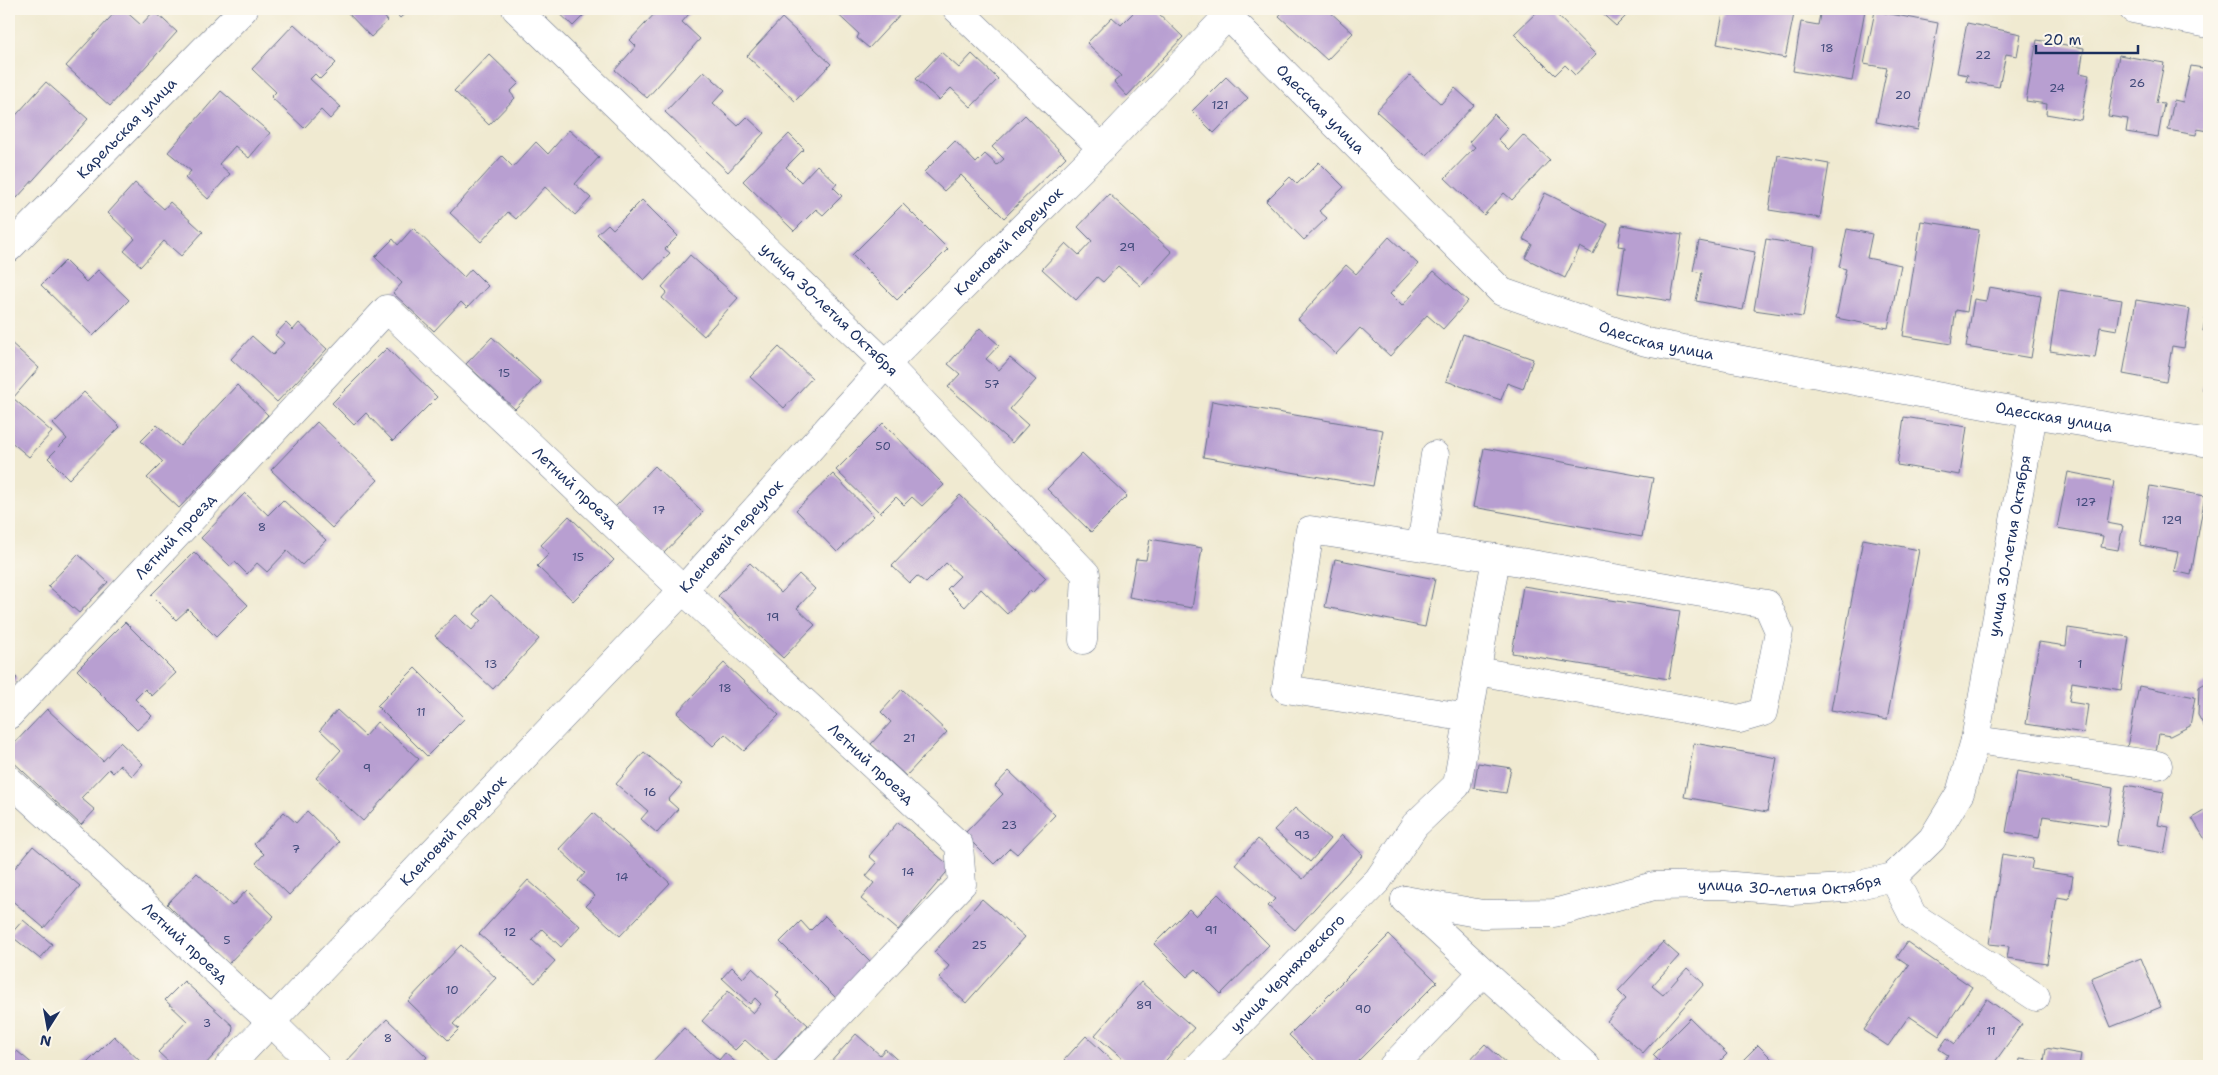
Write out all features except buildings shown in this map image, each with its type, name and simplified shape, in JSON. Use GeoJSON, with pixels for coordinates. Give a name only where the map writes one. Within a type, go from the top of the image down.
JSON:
{"type":"FeatureCollection","features":[{"type":"Feature","properties":{"kind":"street","name":"Карельская улица"},"geometry":{"type":"LineString","coordinates":[[9,248],[244,9]]}},
{"type":"Feature","properties":{"kind":"street","name":"улица 30-летия Октября"},"geometry":{"type":"LineString","coordinates":[[516,9],[886,364],[1086,574],[1083,640]]}},
{"type":"Feature","properties":{"kind":"street"},"geometry":{"type":"LineString","coordinates":[[957,9],[1102,148]]}},
{"type":"Feature","properties":{"kind":"street"},"geometry":{"type":"LineString","coordinates":[[2132,9],[2209,24]]}},
{"type":"Feature","properties":{"kind":"street","name":"Кленовый переулок"},"geometry":{"type":"LineString","coordinates":[[229,1066],[683,590],[886,364],[1102,148],[1228,11]]}},
{"type":"Feature","properties":{"kind":"street","name":"Одесская улица"},"geometry":{"type":"LineString","coordinates":[[1228,11],[1502,292],[1646,342],[2033,414],[2209,443]]}},
{"type":"Feature","properties":{"kind":"street","name":"Летний проезд"},"geometry":{"type":"LineString","coordinates":[[9,715],[387,309],[683,590],[959,845],[962,884],[790,1066]]}},
{"type":"Feature","properties":{"kind":"street","name":"улица 30-летия Октября"},"geometry":{"type":"LineString","coordinates":[[1406,900],[1482,914],[1554,913],[1654,886],[1723,885],[1792,891],[1846,888],[1893,876],[1932,839],[1960,792],[1975,740],[2033,414]]}},
{"type":"Feature","properties":{"kind":"street"},"geometry":{"type":"LineString","coordinates":[[1420,546],[1435,455]]}},
{"type":"Feature","properties":{"kind":"street"},"geometry":{"type":"LineString","coordinates":[[1469,718],[1286,689],[1310,530],[1496,558],[1767,604],[1779,630],[1763,712],[1739,719],[1477,671]]}},
{"type":"Feature","properties":{"kind":"street","name":"улица Черняховского"},"geometry":{"type":"LineString","coordinates":[[1198,1066],[1378,880],[1415,824],[1457,785],[1496,558]]}},
{"type":"Feature","properties":{"kind":"street"},"geometry":{"type":"LineString","coordinates":[[1975,740],[2158,765]]}},
{"type":"Feature","properties":{"kind":"street","name":"Летний проезд"},"geometry":{"type":"LineString","coordinates":[[9,780],[271,1022],[316,1066]]}},
{"type":"Feature","properties":{"kind":"street"},"geometry":{"type":"LineString","coordinates":[[1893,876],[1913,916],[2036,997]]}},
{"type":"Feature","properties":{"kind":"street","name":"улица 30-летия Октября"},"geometry":{"type":"LineString","coordinates":[[1378,880],[1406,900],[1586,1066]]}},
{"type":"Feature","properties":{"kind":"street"},"geometry":{"type":"LineString","coordinates":[[1393,1066],[1484,972]]}}]}
